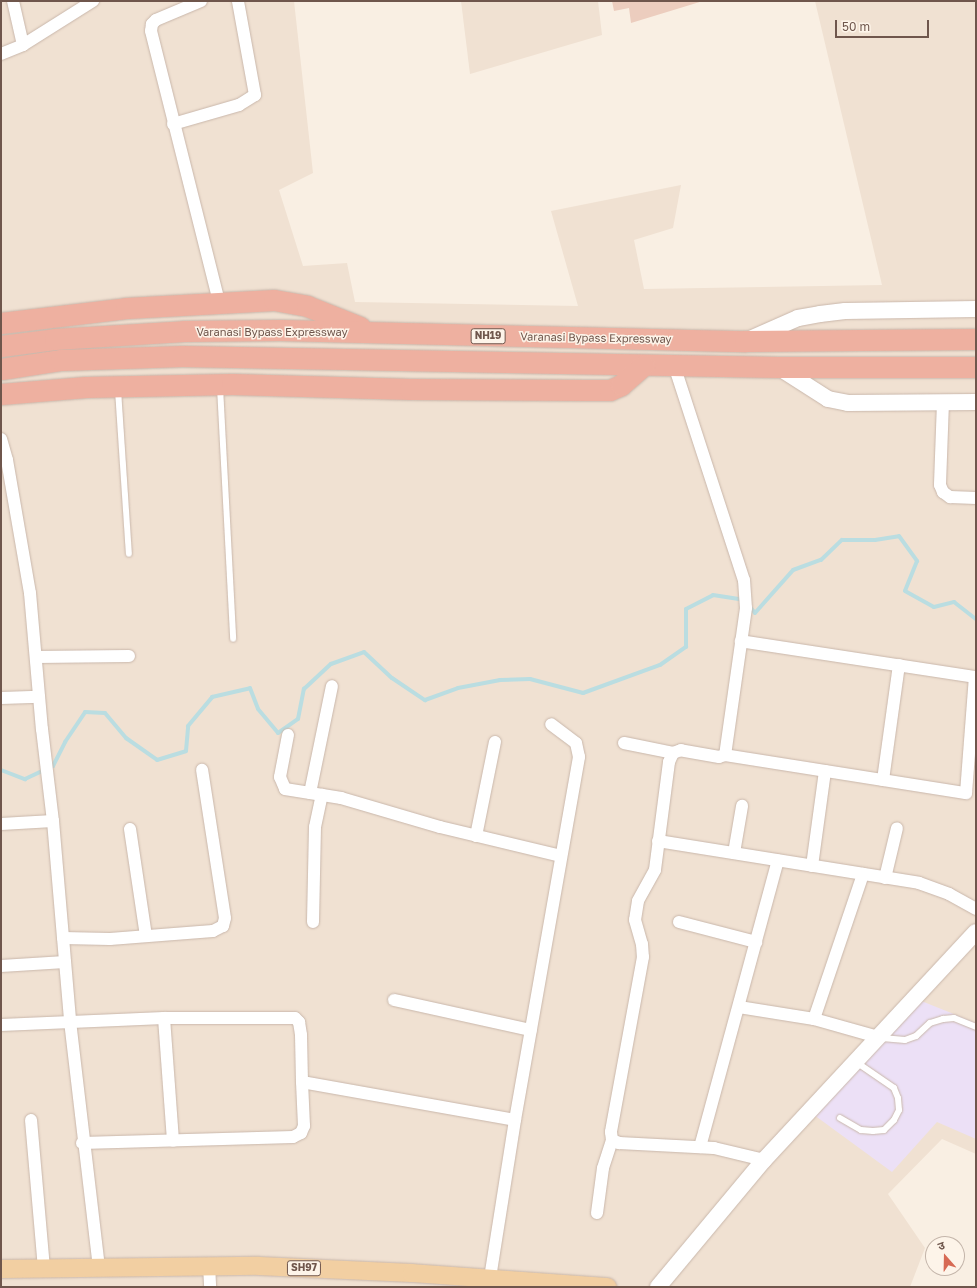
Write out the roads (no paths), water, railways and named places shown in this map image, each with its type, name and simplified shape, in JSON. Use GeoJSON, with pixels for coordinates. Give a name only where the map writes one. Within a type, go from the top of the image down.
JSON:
{"type":"FeatureCollection","features":[{"type":"Feature","properties":{"kind":"highway"},"geometry":{"type":"LineString","coordinates":[[1,323],[126,308],[219,301],[289,301],[374,333]]}},
{"type":"Feature","properties":{"kind":"highway","name":"Varanasi Bypass Expressway"},"geometry":{"type":"LineString","coordinates":[[1,346],[55,339],[184,331],[280,330],[745,341],[976,339]]}},
{"type":"Feature","properties":{"kind":"highway"},"geometry":{"type":"LineString","coordinates":[[1,369],[62,360],[182,356],[674,366],[976,367]]}},
{"type":"Feature","properties":{"kind":"highway"},"geometry":{"type":"LineString","coordinates":[[1,394],[118,386],[220,384],[410,389],[610,390],[621,385],[644,365]]}},
{"type":"Feature","properties":{"kind":"main road","name":"SH97"},"geometry":{"type":"LineString","coordinates":[[1,1269],[209,1265],[490,1278],[607,1287]]}},
{"type":"Feature","properties":{"kind":"street"},"geometry":{"type":"LineString","coordinates":[[13,1],[23,45]]}},
{"type":"Feature","properties":{"kind":"street"},"geometry":{"type":"LineString","coordinates":[[1,54],[23,45],[93,1]]}},
{"type":"Feature","properties":{"kind":"street"},"geometry":{"type":"LineString","coordinates":[[200,1],[177,6],[156,20],[152,24],[151,31],[173,124],[219,301]]}},
{"type":"Feature","properties":{"kind":"street"},"geometry":{"type":"LineString","coordinates":[[173,124],[239,105],[255,95],[238,1]]}},
{"type":"Feature","properties":{"kind":"street"},"geometry":{"type":"LineString","coordinates":[[745,341],[798,318],[820,314],[845,311],[976,309]]}},
{"type":"Feature","properties":{"kind":"street"},"geometry":{"type":"LineString","coordinates":[[674,366],[719,498],[747,595],[725,755]]}},
{"type":"Feature","properties":{"kind":"street"},"geometry":{"type":"LineString","coordinates":[[778,367],[828,399],[841,402],[976,402]]}},
{"type":"Feature","properties":{"kind":"street"},"geometry":{"type":"LineString","coordinates":[[943,402],[940,486],[943,492],[950,496],[976,498]]}},
{"type":"Feature","properties":{"kind":"street"},"geometry":{"type":"LineString","coordinates":[[1,439],[8,460],[30,592],[45,760],[53,821],[82,1143],[99,1268]]}},
{"type":"Feature","properties":{"kind":"street"},"geometry":{"type":"LineString","coordinates":[[624,743],[673,753],[689,750],[711,756],[725,755],[966,793],[975,677],[741,641]]}},
{"type":"Feature","properties":{"kind":"street"},"geometry":{"type":"LineString","coordinates":[[36,657],[129,656]]}},
{"type":"Feature","properties":{"kind":"street"},"geometry":{"type":"LineString","coordinates":[[883,780],[899,666]]}},
{"type":"Feature","properties":{"kind":"street"},"geometry":{"type":"LineString","coordinates":[[313,922],[316,794],[332,686]]}},
{"type":"Feature","properties":{"kind":"street"},"geometry":{"type":"LineString","coordinates":[[1,698],[39,697]]}},
{"type":"Feature","properties":{"kind":"street"},"geometry":{"type":"LineString","coordinates":[[490,1278],[515,1120],[579,757],[576,743],[552,724]]}},
{"type":"Feature","properties":{"kind":"street"},"geometry":{"type":"LineString","coordinates":[[288,735],[281,784],[285,789],[316,794],[476,836],[561,856]]}},
{"type":"Feature","properties":{"kind":"street"},"geometry":{"type":"LineString","coordinates":[[476,836],[495,742]]}},
{"type":"Feature","properties":{"kind":"street"},"geometry":{"type":"LineString","coordinates":[[597,1213],[603,1168],[612,1140],[611,1132],[643,957],[642,944],[635,920],[638,901],[655,870],[669,762],[673,753]]}},
{"type":"Feature","properties":{"kind":"street"},"geometry":{"type":"LineString","coordinates":[[63,938],[146,936],[213,931],[223,926],[225,918],[202,770]]}},
{"type":"Feature","properties":{"kind":"street"},"geometry":{"type":"LineString","coordinates":[[812,866],[825,771]]}},
{"type":"Feature","properties":{"kind":"street"},"geometry":{"type":"LineString","coordinates":[[734,853],[742,806]]}},
{"type":"Feature","properties":{"kind":"street"},"geometry":{"type":"LineString","coordinates":[[1,824],[53,821]]}},
{"type":"Feature","properties":{"kind":"street"},"geometry":{"type":"LineString","coordinates":[[885,878],[897,828]]}},
{"type":"Feature","properties":{"kind":"street"},"geometry":{"type":"LineString","coordinates":[[130,829],[146,936]]}},
{"type":"Feature","properties":{"kind":"street"},"geometry":{"type":"LineString","coordinates":[[658,841],[863,874],[932,887],[976,909]]}},
{"type":"Feature","properties":{"kind":"street"},"geometry":{"type":"LineString","coordinates":[[700,1147],[778,860]]}},
{"type":"Feature","properties":{"kind":"street"},"geometry":{"type":"LineString","coordinates":[[814,1019],[863,874]]}},
{"type":"Feature","properties":{"kind":"street"},"geometry":{"type":"LineString","coordinates":[[679,922],[756,942]]}},
{"type":"Feature","properties":{"kind":"street"},"geometry":{"type":"LineString","coordinates":[[658,1287],[764,1160],[976,932]]}},
{"type":"Feature","properties":{"kind":"street"},"geometry":{"type":"LineString","coordinates":[[1,966],[65,962]]}},
{"type":"Feature","properties":{"kind":"street"},"geometry":{"type":"LineString","coordinates":[[394,1000],[531,1030]]}},
{"type":"Feature","properties":{"kind":"street"},"geometry":{"type":"LineString","coordinates":[[739,1007],[814,1019],[878,1037]]}},
{"type":"Feature","properties":{"kind":"street"},"geometry":{"type":"LineString","coordinates":[[164,1018],[173,1141]]}},
{"type":"Feature","properties":{"kind":"street"},"geometry":{"type":"LineString","coordinates":[[1,1025],[164,1018],[295,1018],[299,1022],[301,1035],[304,1126],[301,1134],[293,1137],[82,1143]]}},
{"type":"Feature","properties":{"kind":"street"},"geometry":{"type":"LineString","coordinates":[[302,1082],[515,1120]]}},
{"type":"Feature","properties":{"kind":"street"},"geometry":{"type":"LineString","coordinates":[[31,1120],[44,1268]]}},
{"type":"Feature","properties":{"kind":"street"},"geometry":{"type":"LineString","coordinates":[[612,1140],[618,1143],[700,1147],[737,1152],[764,1160]]}},
{"type":"Feature","properties":{"kind":"street"},"geometry":{"type":"LineString","coordinates":[[209,1265],[210,1287]]}},
{"type":"Feature","properties":{"kind":"lane"},"geometry":{"type":"LineString","coordinates":[[220,384],[233,639]]}},
{"type":"Feature","properties":{"kind":"lane"},"geometry":{"type":"LineString","coordinates":[[118,386],[129,554]]}},
{"type":"Feature","properties":{"kind":"lane"},"geometry":{"type":"LineString","coordinates":[[878,1037],[905,1040],[916,1036],[930,1023],[943,1019],[954,1018],[976,1027]]}},
{"type":"Feature","properties":{"kind":"lane"},"geometry":{"type":"LineString","coordinates":[[840,1118],[862,1130],[884,1130],[894,1120],[899,1110],[898,1098],[894,1088],[856,1062]]}},
{"type":"Feature","properties":{"kind":"waterway"},"geometry":{"type":"LineString","coordinates":[[749,606],[755,613],[793,570],[821,560],[842,540],[875,540],[899,536],[917,561],[905,591],[934,607],[954,602],[976,619]]}},
{"type":"Feature","properties":{"kind":"waterway"},"geometry":{"type":"LineString","coordinates":[[1,770],[25,779],[53,766],[65,742],[85,712],[105,713],[126,738],[157,760],[186,751],[188,726],[212,697],[250,688],[258,709],[278,733],[298,719],[304,689],[331,664],[364,652],[392,678],[425,700],[458,688],[500,680],[530,679],[583,693],[660,665],[686,647],[686,609],[713,595],[744,600]]}}]}
